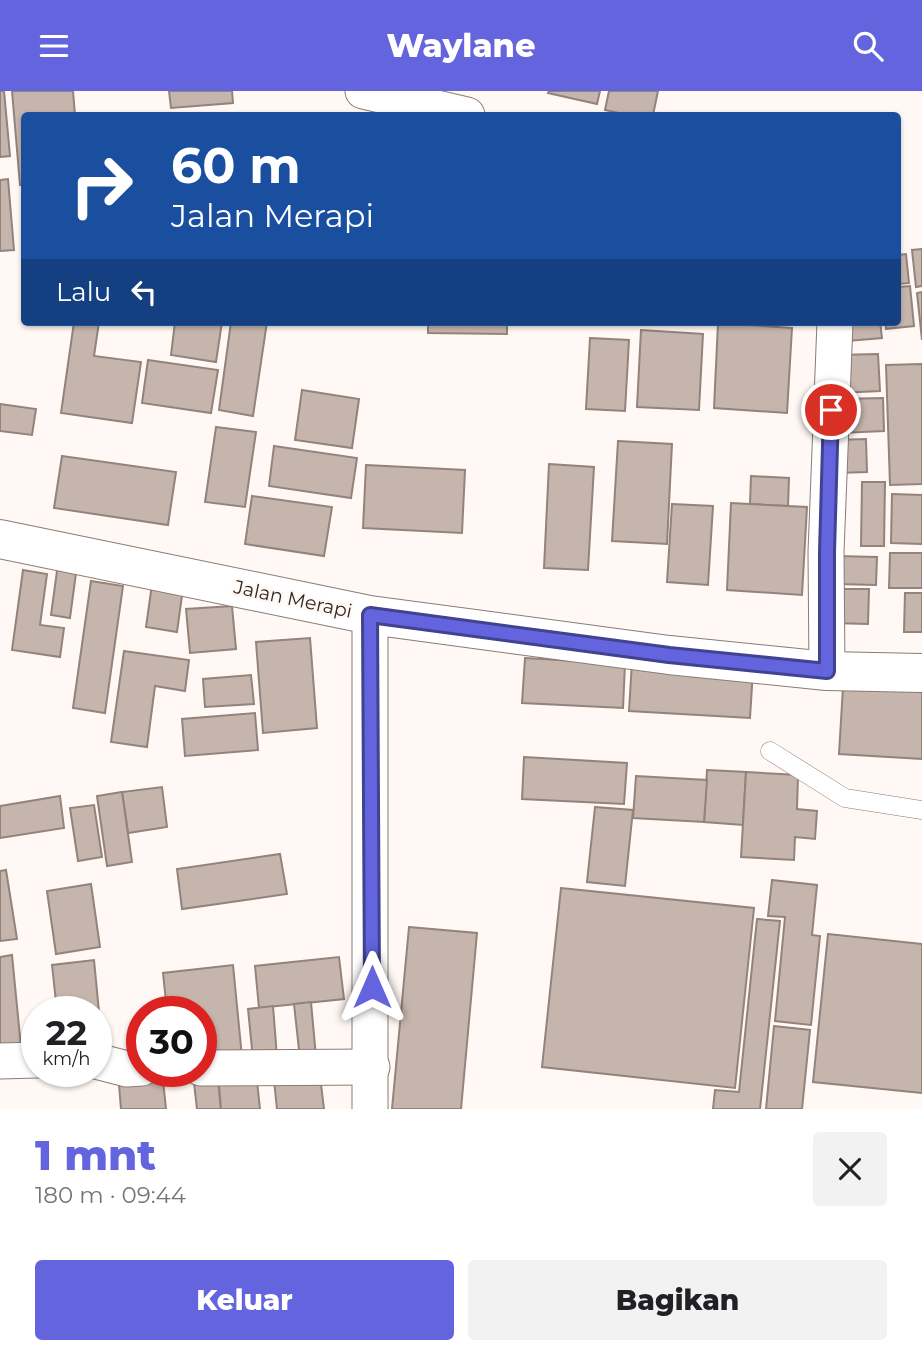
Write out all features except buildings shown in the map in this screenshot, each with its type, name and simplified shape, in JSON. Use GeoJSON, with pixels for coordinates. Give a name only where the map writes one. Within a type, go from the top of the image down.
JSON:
{"type":"FeatureCollection","features":[{"type":"Feature","properties":{"kind":"street"},"geometry":{"type":"LineString","coordinates":[[363,91],[454,112]]}},
{"type":"Feature","properties":{"kind":"street"},"geometry":{"type":"LineString","coordinates":[[827,671],[827,552],[835,326]]}},
{"type":"Feature","properties":{"kind":"street","name":"Jalan Merapi"},"geometry":{"type":"LineString","coordinates":[[0,539],[370,615],[669,655],[827,671],[922,673]]}},
{"type":"Feature","properties":{"kind":"street"},"geometry":{"type":"LineString","coordinates":[[370,615],[370,1109]]}},
{"type":"Feature","properties":{"kind":"street"},"geometry":{"type":"LineString","coordinates":[[0,1061],[21,1060]]}},
{"type":"Feature","properties":{"kind":"street"},"geometry":{"type":"LineString","coordinates":[[217,1068],[372,1067]]}},
{"type":"Feature","properties":{"kind":"lane"},"geometry":{"type":"LineString","coordinates":[[770,751],[845,798],[922,810]]}},
{"type":"Feature","properties":{"kind":"route"},"geometry":{"type":"LineString","coordinates":[[372,987],[370,615],[669,655],[827,671],[831,410]]}}]}
